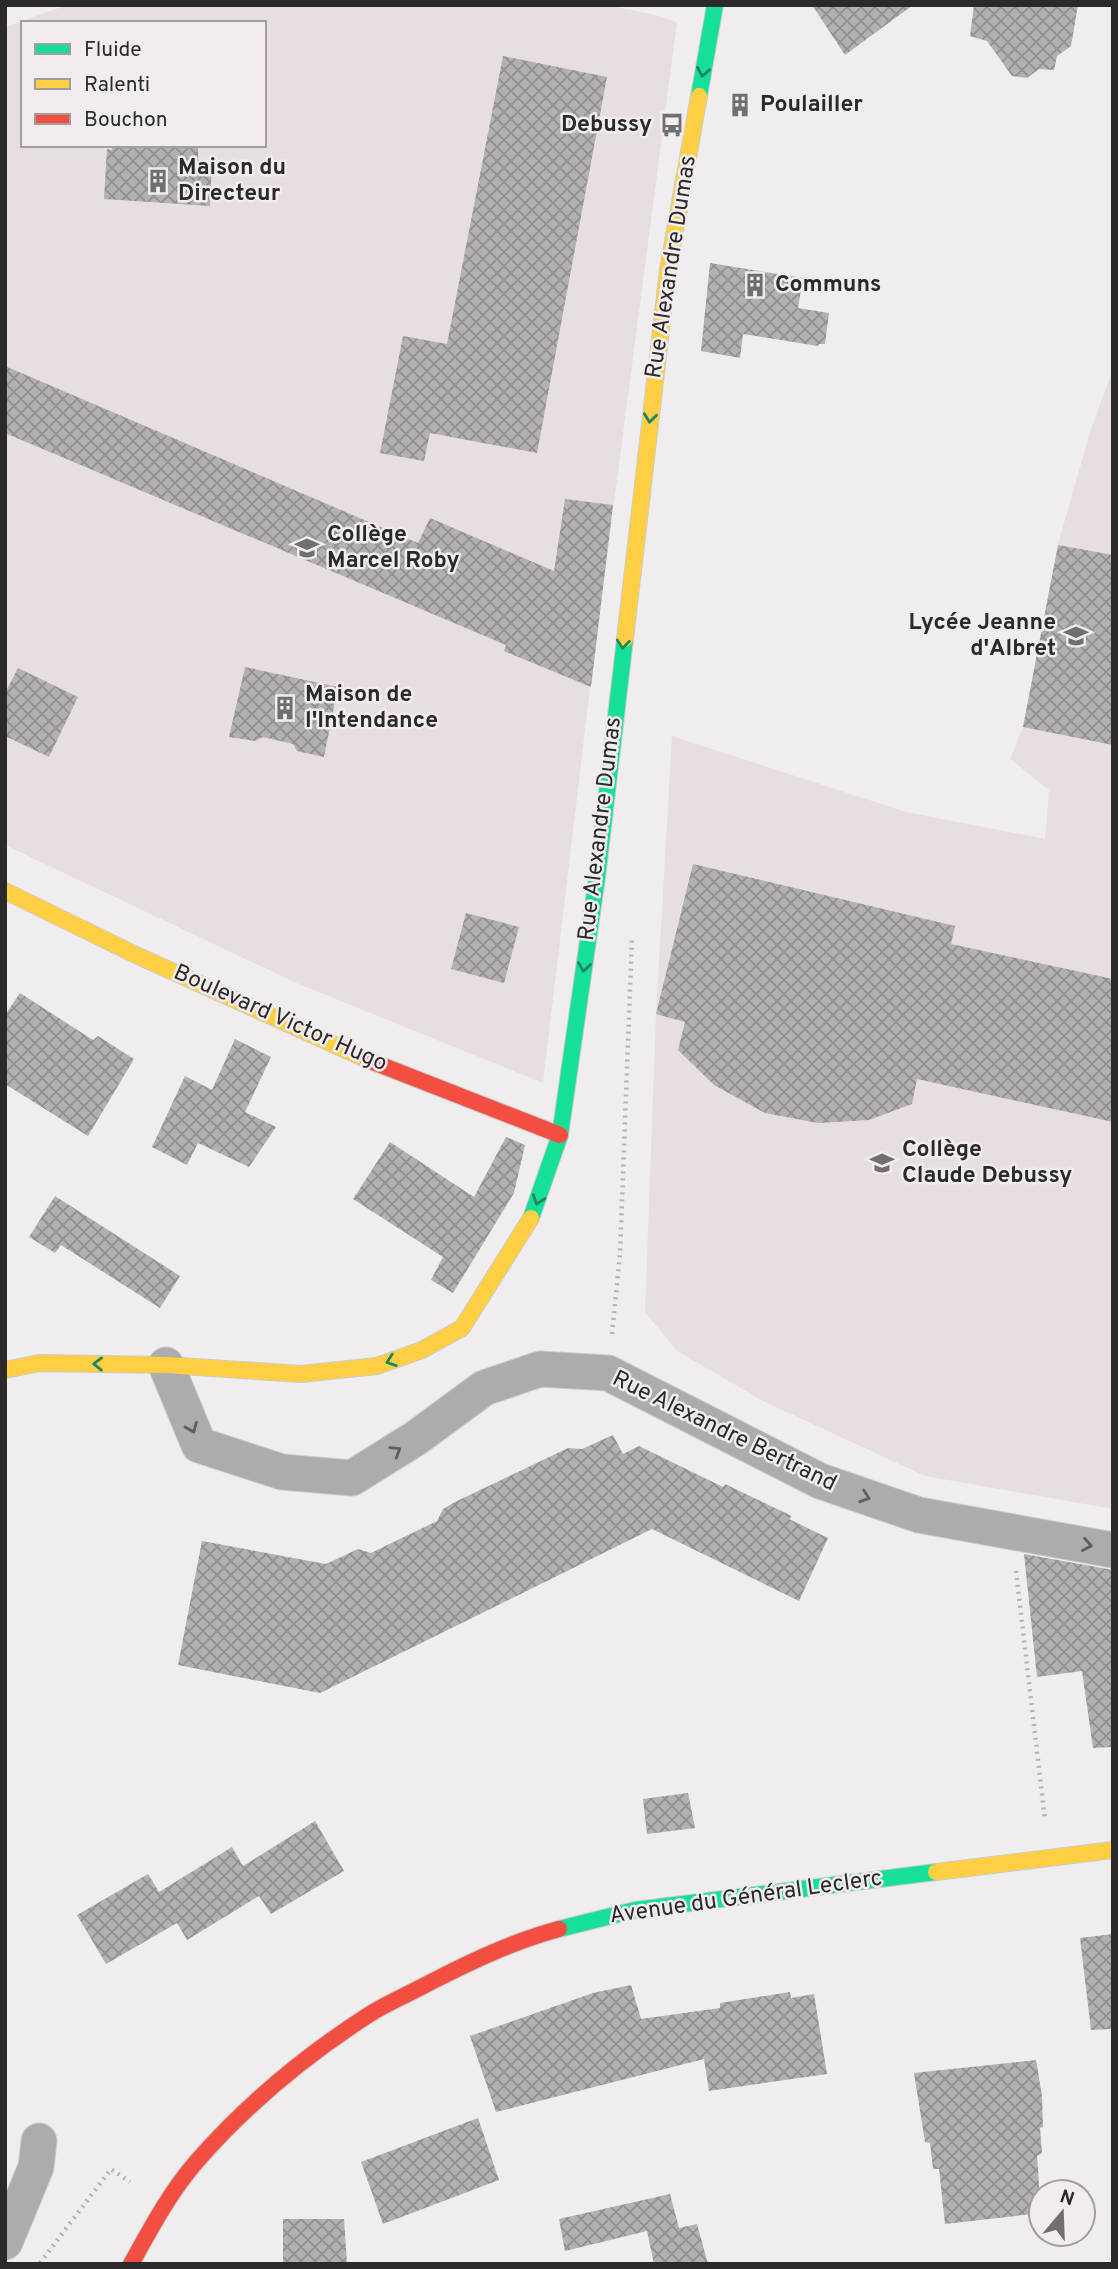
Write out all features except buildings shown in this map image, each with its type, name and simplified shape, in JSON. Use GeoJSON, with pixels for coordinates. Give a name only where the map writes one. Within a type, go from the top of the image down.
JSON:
{"type":"FeatureCollection","features":[{"type":"Feature","properties":{"kind":"street","name":"Rue Alexandre Dumas"},"geometry":{"type":"LineString","coordinates":[[5,1370],[39,1363],[166,1365],[300,1374],[377,1366],[422,1350],[461,1328],[533,1215],[559,1135],[597,878],[668,270],[715,5]]}},
{"type":"Feature","properties":{"kind":"street","name":"Boulevard Victor Hugo"},"geometry":{"type":"LineString","coordinates":[[5,891],[136,956],[346,1051],[559,1135]]}},
{"type":"Feature","properties":{"kind":"street","name":"Rue Alexandre Bertrand"},"geometry":{"type":"LineString","coordinates":[[166,1365],[199,1445],[282,1472],[352,1478],[416,1438],[484,1388],[540,1369],[608,1373],[820,1481],[919,1516],[1113,1550]]}},
{"type":"Feature","properties":{"kind":"street","name":"Avenue du Général Leclerc"},"geometry":{"type":"LineString","coordinates":[[131,2264],[163,2206],[196,2162],[254,2102],[292,2068],[372,2013],[461,1967],[509,1946],[555,1930],[635,1910],[1113,1850]]}},
{"type":"Feature","properties":{"kind":"street"},"geometry":{"type":"LineString","coordinates":[[5,2242],[36,2166],[39,2141]]}},
{"type":"Feature","properties":{"kind":"path"},"geometry":{"type":"LineString","coordinates":[[1012,1532],[1050,1858]]}},
{"type":"Feature","properties":{"kind":"path"},"geometry":{"type":"LineString","coordinates":[[39,2264],[111,2169],[163,2206]]}},
{"type":"Feature","properties":{"kind":"shaded area","name":"Collège Marcel Roby"},"geometry":{"type":"Polygon","coordinates":[[[67,5],[605,5],[677,22],[593,663],[543,1083],[294,982],[5,845],[5,27],[21,21],[21,147],[266,147],[266,21],[22,21],[67,5]]]}},
{"type":"Feature","properties":{"kind":"shaded area","name":"Collège Claude Debussy"},"geometry":{"type":"Polygon","coordinates":[[[1113,369],[1113,1509],[925,1476],[765,1402],[677,1351],[645,1312],[656,1014],[672,736],[906,812],[1045,839],[1049,790],[1010,759],[1023,727],[1058,544],[1091,429],[1113,369]]]}},
{"type":"Feature","properties":{"kind":"traffic: fast"},"geometry":{"type":"LineString","coordinates":[[699,96],[715,5]]}},
{"type":"Feature","properties":{"kind":"traffic: fast"},"geometry":{"type":"LineString","coordinates":[[531,1218],[560,1135],[597,878],[625,639]]}},
{"type":"Feature","properties":{"kind":"traffic: fast"},"geometry":{"type":"LineString","coordinates":[[559,1929],[635,1910],[936,1872]]}},
{"type":"Feature","properties":{"kind":"traffic: slow"},"geometry":{"type":"LineString","coordinates":[[625,639],[668,270],[699,96]]}},
{"type":"Feature","properties":{"kind":"traffic: slow"},"geometry":{"type":"LineString","coordinates":[[5,891],[136,955],[368,1060]]}},
{"type":"Feature","properties":{"kind":"traffic: slow"},"geometry":{"type":"LineString","coordinates":[[5,1370],[39,1363],[166,1365],[301,1374],[377,1366],[422,1350],[462,1328],[531,1218]]}},
{"type":"Feature","properties":{"kind":"traffic: slow"},"geometry":{"type":"LineString","coordinates":[[936,1872],[1113,1850]]}},
{"type":"Feature","properties":{"kind":"traffic: jam"},"geometry":{"type":"LineString","coordinates":[[368,1060],[560,1135]]}},
{"type":"Feature","properties":{"kind":"traffic: jam"},"geometry":{"type":"LineString","coordinates":[[131,2264],[170,2198],[197,2161],[257,2100],[300,2064],[346,2030],[392,2002],[494,1952],[559,1929]]}},
{"type":"Feature","properties":{"kind":"place","name":"Poulailler"},"geometry":{"type":"Point","coordinates":[740,105]}},
{"type":"Feature","properties":{"kind":"place","name":"Debussy"},"geometry":{"type":"Point","coordinates":[672,125]}},
{"type":"Feature","properties":{"kind":"place","name":"Maison du Directeur"},"geometry":{"type":"Point","coordinates":[158,181]}},
{"type":"Feature","properties":{"kind":"place","name":"Communs"},"geometry":{"type":"Point","coordinates":[755,285]}},
{"type":"Feature","properties":{"kind":"place","name":"Collège Marcel Roby"},"geometry":{"type":"Point","coordinates":[307,548]}},
{"type":"Feature","properties":{"kind":"place","name":"Lycée Jeanne d'Albret"},"geometry":{"type":"Point","coordinates":[1076,636]}},
{"type":"Feature","properties":{"kind":"place","name":"Maison de l'Intendance"},"geometry":{"type":"Point","coordinates":[285,708]}},
{"type":"Feature","properties":{"kind":"place","name":"Collège Claude Debussy"},"geometry":{"type":"Point","coordinates":[882,1163]}}]}
